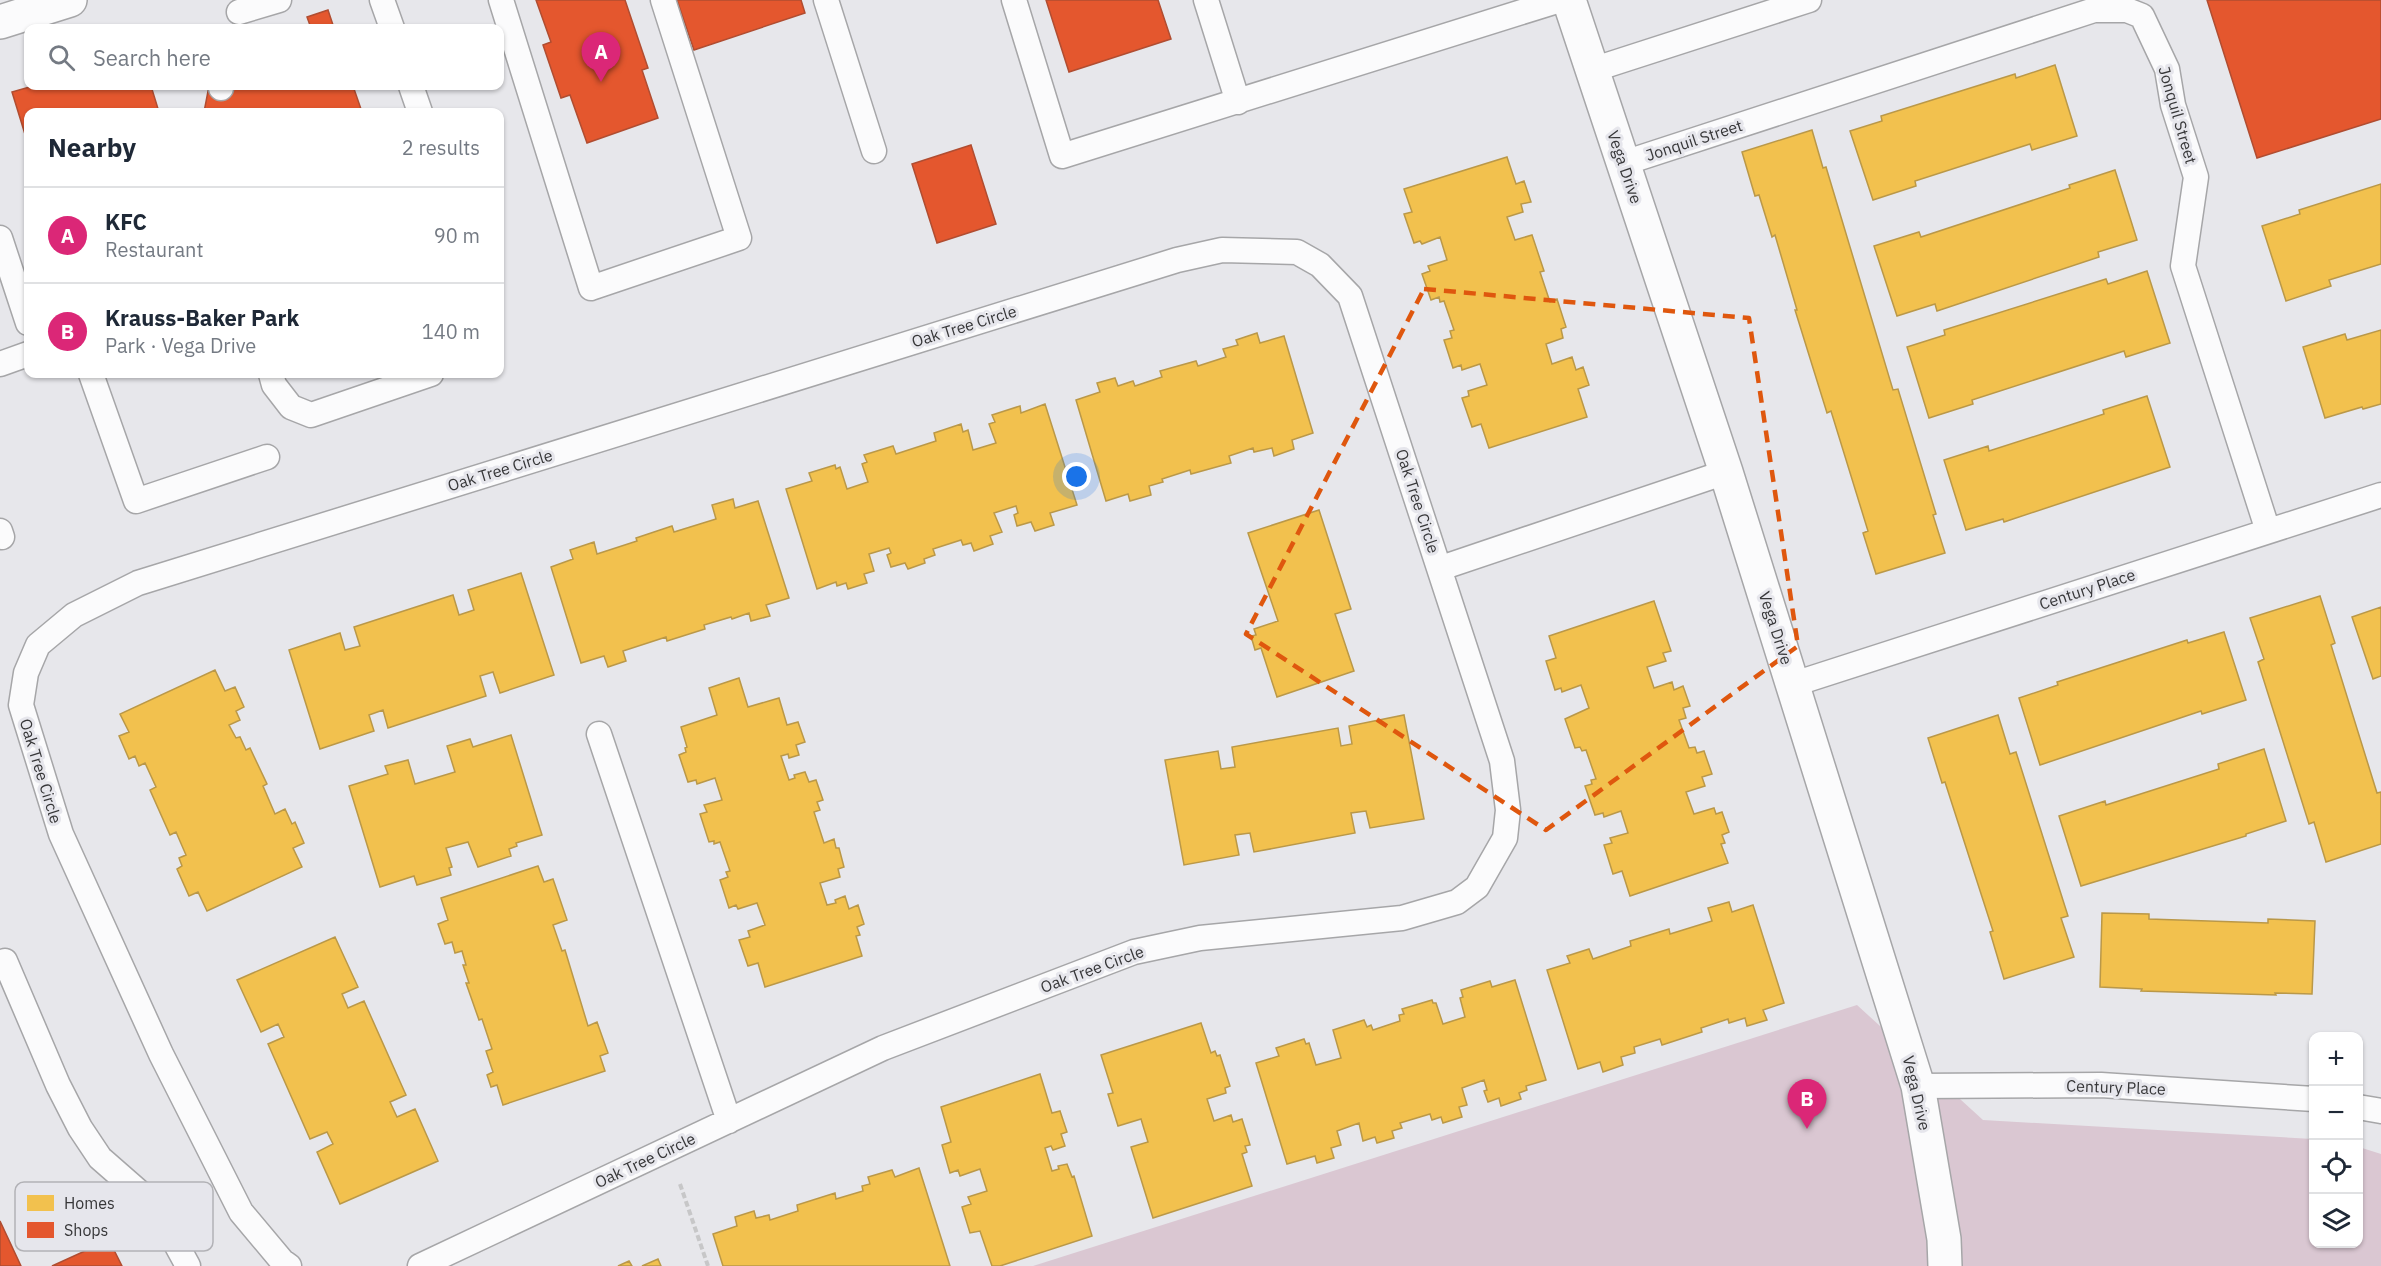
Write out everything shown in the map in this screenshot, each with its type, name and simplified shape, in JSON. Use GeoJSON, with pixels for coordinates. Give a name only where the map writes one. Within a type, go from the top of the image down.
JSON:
{"type":"FeatureCollection","features":[{"type":"Feature","properties":{"kind":"street"},"geometry":{"type":"LineString","coordinates":[[0,22],[70,0]]}},
{"type":"Feature","properties":{"kind":"street","name":"Vega Drive"},"geometry":{"type":"LineString","coordinates":[[1569,0],[1726,472],[1918,1086],[1944,1239],[1945,1266]]}},
{"type":"Feature","properties":{"kind":"lane"},"geometry":{"type":"LineString","coordinates":[[237,13],[279,0]]}},
{"type":"Feature","properties":{"kind":"lane"},"geometry":{"type":"LineString","coordinates":[[382,0],[391,24]]}},
{"type":"Feature","properties":{"kind":"lane"},"geometry":{"type":"LineString","coordinates":[[501,0],[591,288],[739,238],[663,0]]}},
{"type":"Feature","properties":{"kind":"lane"},"geometry":{"type":"LineString","coordinates":[[826,0],[874,151]]}},
{"type":"Feature","properties":{"kind":"lane"},"geometry":{"type":"LineString","coordinates":[[1014,0],[1062,156],[1560,0]]}},
{"type":"Feature","properties":{"kind":"lane"},"geometry":{"type":"LineString","coordinates":[[1206,0],[1238,102]]}},
{"type":"Feature","properties":{"kind":"lane"},"geometry":{"type":"LineString","coordinates":[[1592,70],[1809,0]]}},
{"type":"Feature","properties":{"kind":"lane","name":"Jonquil Street"},"geometry":{"type":"LineString","coordinates":[[1624,163],[2094,9],[2127,10],[2142,16],[2167,69],[2173,105],[2196,177],[2183,266],[2268,531]]}},
{"type":"Feature","properties":{"kind":"lane"},"geometry":{"type":"LineString","coordinates":[[412,90],[419,108]]}},
{"type":"Feature","properties":{"kind":"lane"},"geometry":{"type":"LineString","coordinates":[[0,238],[24,311]]}},
{"type":"Feature","properties":{"kind":"lane","name":"Oak Tree Circle"},"geometry":{"type":"LineString","coordinates":[[289,1266],[282,1262],[241,1212],[161,1054],[61,834],[21,705],[26,673],[39,645],[75,615],[138,583],[1177,260],[1222,250],[1297,252],[1320,265],[1350,296],[1441,568],[1502,761],[1508,810],[1505,838],[1477,887],[1457,902],[1402,918],[1200,938],[1134,952],[883,1048],[420,1266]]}},
{"type":"Feature","properties":{"kind":"lane"},"geometry":{"type":"LineString","coordinates":[[0,364],[24,355]]}},
{"type":"Feature","properties":{"kind":"lane"},"geometry":{"type":"LineString","coordinates":[[92,378],[136,501],[267,457]]}},
{"type":"Feature","properties":{"kind":"lane"},"geometry":{"type":"LineString","coordinates":[[272,378],[274,385],[291,407],[311,415],[419,378]]}},
{"type":"Feature","properties":{"kind":"lane","name":"Oak Tree Circle"},"geometry":{"type":"LineString","coordinates":[[1441,568],[1726,472]]}},
{"type":"Feature","properties":{"kind":"lane","name":"Century Place"},"geometry":{"type":"LineString","coordinates":[[1794,684],[2381,495]]}},
{"type":"Feature","properties":{"kind":"lane"},"geometry":{"type":"LineString","coordinates":[[599,734],[729,1121]]}},
{"type":"Feature","properties":{"kind":"lane"},"geometry":{"type":"LineString","coordinates":[[2,958],[58,1085],[80,1128],[100,1158],[127,1182]]}},
{"type":"Feature","properties":{"kind":"lane","name":"Century Place"},"geometry":{"type":"LineString","coordinates":[[1918,1086],[2101,1085],[2309,1099]]}},
{"type":"Feature","properties":{"kind":"lane"},"geometry":{"type":"LineString","coordinates":[[2363,1108],[2381,1111]]}},
{"type":"Feature","properties":{"kind":"lane"},"geometry":{"type":"LineString","coordinates":[[180,1251],[188,1266]]}},
{"type":"Feature","properties":{"kind":"path"},"geometry":{"type":"LineString","coordinates":[[668,1149],[708,1266]]}},
{"type":"Feature","properties":{"kind":"highlighted area"},"geometry":{"type":"Polygon","coordinates":[[[1424,289],[1749,318],[1798,646],[1546,830],[1246,634],[1424,289]]]}},
{"type":"Feature","properties":{"kind":"shaded area"},"geometry":{"type":"Polygon","coordinates":[[[1857,1005],[1983,1120],[2309,1139],[2309,1248],[2363,1248],[2363,1148],[2381,1154],[2381,1266],[1033,1266],[1857,1005]]]}},
{"type":"Feature","properties":{"kind":"building: Homes"},"geometry":{"type":"Polygon","coordinates":[[[2055,65],[2077,136],[2032,150],[2030,144],[1915,181],[1916,186],[1873,200],[1850,131],[1882,121],[1881,116],[2015,74],[2016,78],[2055,65]]]}},
{"type":"Feature","properties":{"kind":"building: Homes"},"geometry":{"type":"Polygon","coordinates":[[[1812,130],[1823,168],[1826,167],[1893,390],[1898,389],[1936,514],[1933,515],[1945,553],[1876,574],[1863,533],[1868,531],[1831,411],[1827,413],[1795,310],[1797,310],[1775,235],[1772,237],[1759,195],[1755,196],[1742,152],[1812,130]]]}},
{"type":"Feature","properties":{"kind":"building: Homes"},"geometry":{"type":"Polygon","coordinates":[[[1507,157],[1516,184],[1524,181],[1531,202],[1521,204],[1523,212],[1507,217],[1515,240],[1532,235],[1544,271],[1540,272],[1550,302],[1557,299],[1566,327],[1561,329],[1563,338],[1546,344],[1552,364],[1572,357],[1576,370],[1583,367],[1589,385],[1578,389],[1587,417],[1489,448],[1481,424],[1472,427],[1462,398],[1469,396],[1468,391],[1487,385],[1480,364],[1462,370],[1461,365],[1453,368],[1444,340],[1452,338],[1450,331],[1454,330],[1444,301],[1440,302],[1439,297],[1431,300],[1422,274],[1430,271],[1428,266],[1447,260],[1440,237],[1422,244],[1420,241],[1414,243],[1404,214],[1412,212],[1404,189],[1507,157]]]}},
{"type":"Feature","properties":{"kind":"building: Homes"},"geometry":{"type":"Polygon","coordinates":[[[2115,170],[2137,240],[2098,252],[2099,257],[1937,311],[1935,304],[1897,316],[1874,246],[1919,232],[1921,237],[2070,188],[2069,185],[2115,170]]]}},
{"type":"Feature","properties":{"kind":"building: Homes"},"geometry":{"type":"Polygon","coordinates":[[[2381,184],[2381,264],[2329,280],[2331,286],[2286,301],[2262,226],[2300,214],[2299,210],[2381,184]]]}},
{"type":"Feature","properties":{"kind":"building: Homes"},"geometry":{"type":"Polygon","coordinates":[[[2147,271],[2170,343],[2126,357],[2124,351],[1972,400],[1973,404],[1929,418],[1907,347],[1945,335],[1944,330],[2106,279],[2108,284],[2147,271]]]}},
{"type":"Feature","properties":{"kind":"building: Homes"},"geometry":{"type":"Polygon","coordinates":[[[2381,330],[2381,404],[2325,418],[2303,347],[2345,334],[2347,340],[2381,330]]]}},
{"type":"Feature","properties":{"kind":"building: Homes"},"geometry":{"type":"Polygon","coordinates":[[[1257,333],[1260,343],[1284,336],[1313,433],[1292,440],[1294,449],[1274,456],[1272,448],[1254,452],[1253,448],[1229,456],[1231,463],[1191,474],[1190,470],[1162,479],[1163,482],[1149,486],[1151,495],[1130,501],[1128,494],[1106,501],[1076,400],[1100,392],[1097,383],[1115,378],[1118,386],[1133,381],[1135,386],[1162,377],[1160,371],[1196,361],[1198,366],[1226,357],[1223,349],[1238,345],[1236,340],[1257,333]]]}},
{"type":"Feature","properties":{"kind":"building: Homes"},"geometry":{"type":"Polygon","coordinates":[[[2147,396],[2170,467],[2004,522],[2003,519],[1966,530],[1944,460],[1988,446],[1989,451],[2104,414],[2103,410],[2147,396]]]}},
{"type":"Feature","properties":{"kind":"building: Homes"},"geometry":{"type":"Polygon","coordinates":[[[1045,404],[1077,505],[1050,513],[1054,525],[1035,531],[1031,522],[1017,526],[1014,515],[1018,513],[1016,506],[994,513],[1002,532],[990,536],[993,544],[974,551],[971,543],[963,545],[961,540],[933,549],[935,555],[924,559],[925,563],[908,569],[905,563],[891,567],[887,555],[891,553],[889,548],[869,554],[874,571],[864,574],[867,583],[848,589],[846,583],[837,586],[836,582],[817,589],[786,489],[812,481],[809,473],[835,465],[836,469],[840,467],[847,489],[868,482],[862,464],[867,462],[864,455],[893,446],[896,454],[936,441],[934,433],[961,424],[963,432],[968,430],[973,450],[996,443],[989,424],[995,422],[992,415],[1020,406],[1021,413],[1045,404]]]}},
{"type":"Feature","properties":{"kind":"building: Homes"},"geometry":{"type":"Polygon","coordinates":[[[733,499],[735,508],[758,501],[789,598],[766,605],[770,616],[751,621],[749,613],[704,625],[705,629],[667,641],[666,637],[623,651],[626,661],[608,667],[604,656],[581,663],[551,567],[573,559],[570,550],[594,542],[597,554],[637,541],[636,538],[672,526],[674,532],[716,519],[712,505],[733,499]]]}},
{"type":"Feature","properties":{"kind":"building: Homes"},"geometry":{"type":"Polygon","coordinates":[[[1319,510],[1351,609],[1335,614],[1354,671],[1277,697],[1261,648],[1255,650],[1251,636],[1256,635],[1254,629],[1278,621],[1248,533],[1319,510]]]}},
{"type":"Feature","properties":{"kind":"building: Homes"},"geometry":{"type":"Polygon","coordinates":[[[521,573],[554,675],[500,693],[493,672],[480,676],[486,696],[388,728],[383,710],[369,715],[374,731],[320,749],[289,650],[340,633],[345,650],[360,646],[354,627],[453,595],[459,615],[474,610],[468,590],[521,573]]]}},
{"type":"Feature","properties":{"kind":"building: Homes"},"geometry":{"type":"Polygon","coordinates":[[[2320,596],[2335,643],[2331,645],[2377,793],[2381,792],[2381,844],[2326,862],[2314,822],[2309,824],[2258,662],[2264,659],[2250,618],[2320,596]]]}},
{"type":"Feature","properties":{"kind":"building: Homes"},"geometry":{"type":"Polygon","coordinates":[[[1654,601],[1671,651],[1663,653],[1666,661],[1647,667],[1654,688],[1672,682],[1674,690],[1683,686],[1690,706],[1683,708],[1686,718],[1679,720],[1689,748],[1695,747],[1697,753],[1704,751],[1712,774],[1702,777],[1705,786],[1686,792],[1694,814],[1714,808],[1716,814],[1722,812],[1729,832],[1722,835],[1725,843],[1721,844],[1728,863],[1630,896],[1622,871],[1613,874],[1604,845],[1612,843],[1610,838],[1628,833],[1621,811],[1604,817],[1603,813],[1595,815],[1585,786],[1592,784],[1591,780],[1596,779],[1586,750],[1582,751],[1580,747],[1575,748],[1565,719],[1589,708],[1581,685],[1562,692],[1561,688],[1555,690],[1546,661],[1556,658],[1549,636],[1654,601]]]}},
{"type":"Feature","properties":{"kind":"building: Homes"},"geometry":{"type":"Polygon","coordinates":[[[2381,607],[2381,676],[2373,679],[2352,617],[2381,607]]]}},
{"type":"Feature","properties":{"kind":"building: Homes"},"geometry":{"type":"Polygon","coordinates":[[[2224,632],[2246,700],[2202,714],[2201,711],[2040,765],[2019,698],[2058,685],[2057,682],[2187,640],[2188,643],[2224,632]]]}},
{"type":"Feature","properties":{"kind":"building: Homes"},"geometry":{"type":"Polygon","coordinates":[[[215,670],[225,691],[235,687],[244,707],[236,711],[240,720],[229,725],[236,738],[240,737],[246,750],[250,748],[267,784],[263,786],[275,814],[285,809],[292,824],[295,822],[304,843],[293,848],[302,867],[207,911],[198,892],[189,896],[177,869],[182,866],[179,858],[186,855],[176,832],[170,835],[150,790],[156,787],[145,763],[139,766],[135,756],[129,759],[119,736],[129,732],[120,714],[215,670]]]}},
{"type":"Feature","properties":{"kind":"building: Homes"},"geometry":{"type":"Polygon","coordinates":[[[739,678],[748,707],[779,698],[787,725],[798,722],[805,742],[796,745],[799,755],[789,758],[788,754],[781,756],[789,780],[795,778],[794,775],[805,772],[809,782],[816,780],[823,800],[817,802],[820,810],[814,812],[824,843],[834,839],[844,867],[838,869],[840,877],[820,883],[827,905],[836,903],[835,900],[845,896],[849,909],[858,905],[864,924],[857,927],[860,935],[856,936],[862,956],[765,987],[758,963],[748,966],[739,940],[750,937],[748,931],[765,925],[757,903],[738,909],[736,905],[729,908],[720,880],[728,877],[726,872],[730,871],[720,842],[714,844],[714,841],[709,842],[700,814],[707,812],[704,805],[722,800],[715,778],[697,784],[696,780],[688,782],[679,755],[686,752],[687,747],[681,727],[717,715],[709,688],[739,678]]]}},
{"type":"Feature","properties":{"kind":"building: Homes"},"geometry":{"type":"Polygon","coordinates":[[[1404,715],[1424,819],[1370,828],[1366,811],[1351,813],[1355,833],[1254,852],[1250,833],[1235,835],[1239,855],[1184,865],[1165,760],[1218,751],[1221,769],[1235,767],[1232,747],[1338,728],[1341,746],[1352,744],[1349,726],[1404,715]]]}},
{"type":"Feature","properties":{"kind":"building: Homes"},"geometry":{"type":"Polygon","coordinates":[[[1998,715],[2010,754],[2016,752],[2068,916],[2061,918],[2074,957],[2004,979],[1990,932],[1993,931],[1945,782],[1942,783],[1928,738],[1998,715]]]}},
{"type":"Feature","properties":{"kind":"building: Homes"},"geometry":{"type":"Polygon","coordinates":[[[511,735],[542,835],[516,843],[517,846],[509,849],[511,856],[478,867],[468,842],[446,848],[452,867],[449,868],[451,875],[417,885],[414,876],[380,887],[349,786],[388,774],[385,766],[408,760],[415,784],[455,772],[447,746],[470,739],[473,747],[511,735]]]}},
{"type":"Feature","properties":{"kind":"building: Homes"},"geometry":{"type":"Polygon","coordinates":[[[2264,749],[2286,821],[2246,834],[2246,836],[2081,886],[2059,816],[2105,801],[2106,805],[2219,769],[2218,764],[2264,749]]]}},
{"type":"Feature","properties":{"kind":"building: Homes"},"geometry":{"type":"Polygon","coordinates":[[[538,866],[544,882],[553,879],[567,920],[553,925],[562,951],[565,950],[588,1026],[597,1022],[608,1053],[600,1056],[605,1071],[503,1105],[497,1085],[491,1087],[487,1075],[493,1072],[486,1051],[492,1049],[466,983],[469,983],[463,965],[466,965],[462,951],[455,953],[452,942],[445,944],[438,924],[448,920],[441,898],[538,866]]]}},
{"type":"Feature","properties":{"kind":"building: Homes"},"geometry":{"type":"Polygon","coordinates":[[[1729,902],[1732,912],[1753,905],[1784,1003],[1763,1010],[1767,1020],[1747,1026],[1745,1018],[1729,1023],[1728,1019],[1701,1028],[1702,1032],[1662,1045],[1660,1039],[1634,1047],[1635,1053],[1621,1057],[1623,1065],[1603,1072],[1600,1062],[1578,1069],[1547,970],[1570,963],[1567,956],[1589,949],[1593,959],[1631,946],[1630,941],[1669,929],[1670,934],[1712,921],[1708,908],[1729,902]]]}},
{"type":"Feature","properties":{"kind":"building: Homes"},"geometry":{"type":"Polygon","coordinates":[[[2102,913],[2149,914],[2149,919],[2268,923],[2268,919],[2315,921],[2312,994],[2141,991],[2142,989],[2100,987],[2102,913]]]}},
{"type":"Feature","properties":{"kind":"building: Homes"},"geometry":{"type":"Polygon","coordinates":[[[335,937],[358,987],[342,994],[348,1008],[364,1001],[406,1095],[390,1102],[397,1117],[415,1109],[438,1161],[340,1204],[317,1152],[333,1144],[327,1132],[310,1139],[268,1044],[284,1037],[278,1024],[261,1032],[237,980],[335,937]]]}},
{"type":"Feature","properties":{"kind":"building: Homes"},"geometry":{"type":"Polygon","coordinates":[[[1515,980],[1546,1080],[1526,1086],[1527,1090],[1519,1093],[1521,1099],[1501,1106],[1499,1098],[1488,1102],[1484,1091],[1487,1090],[1484,1080],[1462,1088],[1467,1105],[1459,1107],[1462,1117],[1443,1123],[1441,1117],[1432,1120],[1430,1114],[1400,1123],[1402,1128],[1392,1131],[1394,1138],[1377,1143],[1375,1137],[1363,1141],[1359,1123],[1337,1131],[1341,1145],[1331,1148],[1334,1158],[1317,1163],[1315,1156],[1287,1164],[1256,1063],[1279,1056],[1276,1048],[1304,1039],[1306,1044],[1309,1043],[1316,1065],[1341,1058],[1333,1030],[1364,1020],[1367,1027],[1371,1025],[1373,1030],[1400,1021],[1399,1015],[1404,1014],[1402,1009],[1432,1000],[1436,1003],[1443,1024],[1465,1017],[1460,998],[1463,997],[1461,990],[1490,981],[1492,987],[1515,980]]]}},
{"type":"Feature","properties":{"kind":"building: Homes"},"geometry":{"type":"Polygon","coordinates":[[[1201,1023],[1211,1053],[1215,1051],[1217,1056],[1220,1055],[1230,1086],[1225,1088],[1226,1093],[1207,1099],[1214,1121],[1231,1115],[1233,1122],[1242,1119],[1250,1145],[1245,1146],[1247,1152],[1242,1154],[1252,1186],[1153,1218],[1131,1147],[1148,1142],[1141,1119],[1118,1126],[1108,1094],[1113,1093],[1101,1055],[1201,1023]]]}},
{"type":"Feature","properties":{"kind":"building: Homes"},"geometry":{"type":"Polygon","coordinates":[[[1040,1074],[1052,1113],[1060,1111],[1067,1132],[1061,1134],[1065,1146],[1053,1150],[1051,1146],[1045,1148],[1052,1171],[1059,1169],[1058,1166],[1067,1164],[1072,1177],[1074,1176],[1092,1236],[1000,1266],[992,1266],[980,1231],[970,1233],[962,1207],[971,1204],[968,1197],[987,1191],[980,1169],[960,1176],[958,1170],[950,1173],[942,1145],[951,1142],[941,1107],[1040,1074]]]}},
{"type":"Feature","properties":{"kind":"building: Homes"},"geometry":{"type":"Polygon","coordinates":[[[919,1168],[950,1266],[723,1266],[713,1234],[737,1226],[735,1217],[754,1211],[756,1218],[769,1215],[770,1220],[798,1211],[797,1205],[835,1193],[836,1199],[863,1191],[862,1186],[870,1184],[868,1177],[892,1170],[895,1177],[919,1168]]]}},
{"type":"Feature","properties":{"kind":"building: Homes"},"geometry":{"type":"Polygon","coordinates":[[[658,1259],[661,1266],[642,1266],[658,1259]]]}},
{"type":"Feature","properties":{"kind":"building: Homes"},"geometry":{"type":"Polygon","coordinates":[[[629,1261],[632,1266],[618,1266],[629,1261]]]}},
{"type":"Feature","properties":{"kind":"building: Shops"},"geometry":{"type":"Polygon","coordinates":[[[536,0],[625,0],[648,68],[642,70],[658,118],[587,143],[570,95],[561,98],[543,45],[551,42],[536,0]]]}},
{"type":"Feature","properties":{"kind":"building: Shops"},"geometry":{"type":"Polygon","coordinates":[[[677,0],[801,0],[805,13],[694,50],[677,0]]]}},
{"type":"Feature","properties":{"kind":"building: Shops"},"geometry":{"type":"Polygon","coordinates":[[[1046,0],[1158,0],[1171,39],[1069,72],[1046,0]]]}},
{"type":"Feature","properties":{"kind":"building: Shops"},"geometry":{"type":"Polygon","coordinates":[[[2207,0],[2381,0],[2381,119],[2257,158],[2207,0]]]}},
{"type":"Feature","properties":{"kind":"building: Shops"},"geometry":{"type":"Polygon","coordinates":[[[328,10],[333,24],[310,24],[307,17],[328,10]]]}},
{"type":"Feature","properties":{"kind":"building: Shops"},"geometry":{"type":"Polygon","coordinates":[[[24,89],[152,90],[158,108],[24,108],[24,131],[12,92],[24,89]]]}},
{"type":"Feature","properties":{"kind":"building: Shops"},"geometry":{"type":"Polygon","coordinates":[[[208,90],[354,90],[361,108],[205,108],[208,90]]]}},
{"type":"Feature","properties":{"kind":"building: Shops"},"geometry":{"type":"Polygon","coordinates":[[[971,145],[996,224],[937,243],[912,164],[971,145]]]}},
{"type":"Feature","properties":{"kind":"building: Shops"},"geometry":{"type":"Polygon","coordinates":[[[0,1221],[21,1266],[0,1266],[0,1221]]]}},
{"type":"Feature","properties":{"kind":"building: Shops"},"geometry":{"type":"Polygon","coordinates":[[[85,1251],[114,1251],[122,1266],[52,1266],[85,1251]]]}},
{"type":"Feature","properties":{"kind":"place","name":"KFC"},"geometry":{"type":"Point","coordinates":[601,82]}},
{"type":"Feature","properties":{"kind":"place","name":"Krauss-Baker Park"},"geometry":{"type":"Point","coordinates":[1807,1129]}}]}
